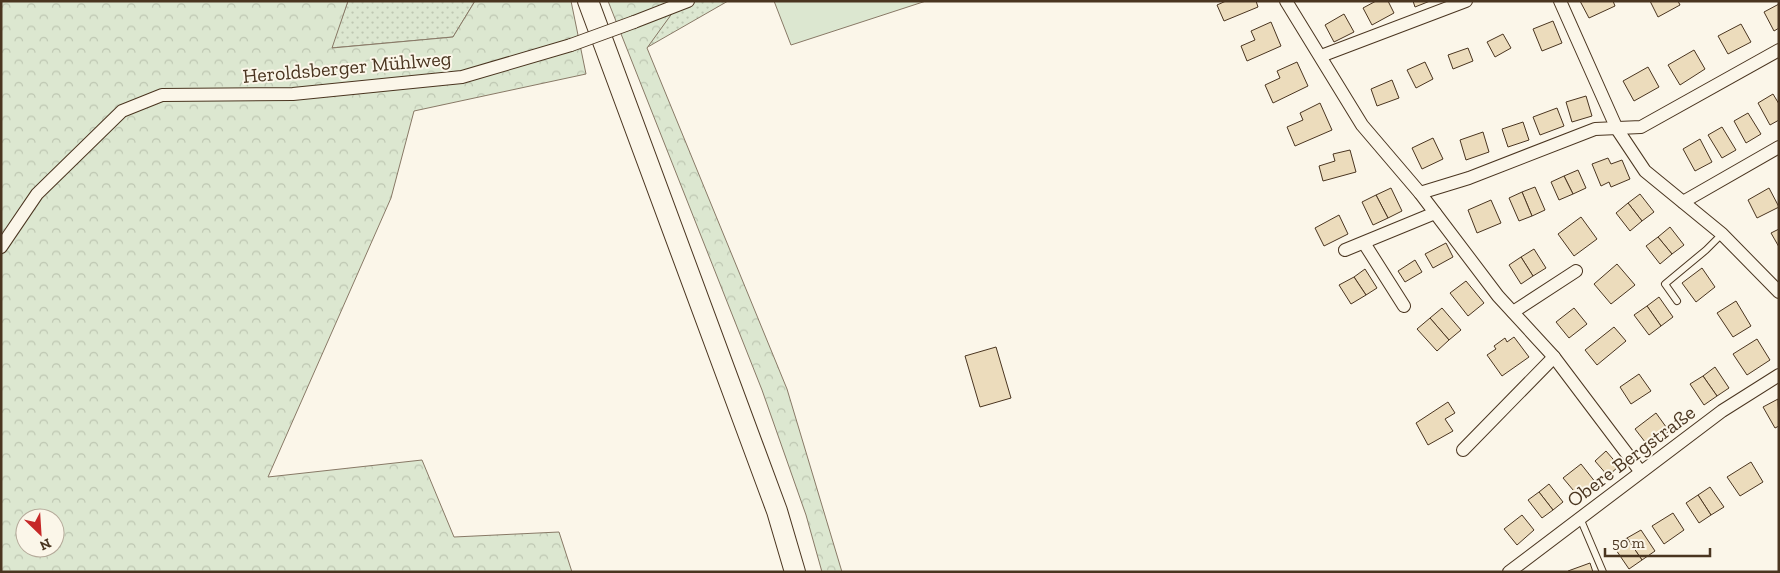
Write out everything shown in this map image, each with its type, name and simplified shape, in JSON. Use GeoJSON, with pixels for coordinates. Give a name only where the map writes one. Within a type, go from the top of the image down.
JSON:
{"type":"FeatureCollection","features":[{"type":"Feature","properties":{"kind":"main road"},"geometry":{"type":"LineString","coordinates":[[588,1],[777,511],[795,572]]}},
{"type":"Feature","properties":{"kind":"street","name":"Heroldsberger Mühlweg"},"geometry":{"type":"LineString","coordinates":[[1,247],[37,194],[122,111],[162,95],[293,94],[462,77],[571,45],[688,1]]}},
{"type":"Feature","properties":{"kind":"street"},"geometry":{"type":"LineString","coordinates":[[1286,1],[1362,124],[1420,193],[1512,312],[1554,357],[1640,471]]}},
{"type":"Feature","properties":{"kind":"street"},"geometry":{"type":"LineString","coordinates":[[1321,56],[1466,1]]}},
{"type":"Feature","properties":{"kind":"street"},"geometry":{"type":"LineString","coordinates":[[1560,1],[1617,129],[1645,171],[1722,234],[1779,292]]}},
{"type":"Feature","properties":{"kind":"street"},"geometry":{"type":"LineString","coordinates":[[1420,193],[1469,178],[1595,129],[1642,127],[1779,50]]}},
{"type":"Feature","properties":{"kind":"street"},"geometry":{"type":"LineString","coordinates":[[1683,202],[1779,147]]}},
{"type":"Feature","properties":{"kind":"street"},"geometry":{"type":"LineString","coordinates":[[1345,250],[1434,213]]}},
{"type":"Feature","properties":{"kind":"street"},"geometry":{"type":"LineString","coordinates":[[1364,243],[1404,306]]}},
{"type":"Feature","properties":{"kind":"street"},"geometry":{"type":"LineString","coordinates":[[1512,312],[1576,271]]}},
{"type":"Feature","properties":{"kind":"street"},"geometry":{"type":"LineString","coordinates":[[1463,450],[1554,357]]}},
{"type":"Feature","properties":{"kind":"street","name":"Obere Bergstraße"},"geometry":{"type":"LineString","coordinates":[[1509,572],[1640,471],[1722,411],[1779,375]]}},
{"type":"Feature","properties":{"kind":"lane"},"geometry":{"type":"LineString","coordinates":[[1677,301],[1665,284],[1722,234]]}},
{"type":"Feature","properties":{"kind":"lane"},"geometry":{"type":"LineString","coordinates":[[1580,518],[1603,572]]}},
{"type":"Feature","properties":{"kind":"green space"},"geometry":{"type":"Polygon","coordinates":[[[1,1],[348,1],[332,48],[453,37],[475,1],[571,1],[586,74],[414,111],[391,198],[268,477],[422,460],[454,537],[559,532],[572,572],[1,572],[1,1]]]}},
{"type":"Feature","properties":{"kind":"green space"},"geometry":{"type":"Polygon","coordinates":[[[348,1],[475,1],[453,37],[331,48],[348,1]]]}},
{"type":"Feature","properties":{"kind":"green space"},"geometry":{"type":"Polygon","coordinates":[[[608,1],[681,1],[647,48],[787,389],[842,572],[822,572],[806,515],[762,390],[608,1]]]}},
{"type":"Feature","properties":{"kind":"green space"},"geometry":{"type":"Polygon","coordinates":[[[681,1],[728,1],[646,48],[681,1]]]}},
{"type":"Feature","properties":{"kind":"green space"},"geometry":{"type":"Polygon","coordinates":[[[774,1],[926,1],[791,45],[774,1]]]}},
{"type":"Feature","properties":{"kind":"building"},"geometry":{"type":"Polygon","coordinates":[[[1226,1],[1256,1],[1258,7],[1224,21],[1217,5],[1226,1]]]}},
{"type":"Feature","properties":{"kind":"building"},"geometry":{"type":"Polygon","coordinates":[[[1376,1],[1388,1],[1394,13],[1372,25],[1363,8],[1376,1]]]}},
{"type":"Feature","properties":{"kind":"building"},"geometry":{"type":"Polygon","coordinates":[[[1413,1],[1430,1],[1415,7],[1413,1]]]}},
{"type":"Feature","properties":{"kind":"building"},"geometry":{"type":"Polygon","coordinates":[[[1580,1],[1613,1],[1615,6],[1589,18],[1580,1]]]}},
{"type":"Feature","properties":{"kind":"building"},"geometry":{"type":"Polygon","coordinates":[[[1650,1],[1678,1],[1680,5],[1658,17],[1650,1]]]}},
{"type":"Feature","properties":{"kind":"building"},"geometry":{"type":"Polygon","coordinates":[[[1779,4],[1779,28],[1774,31],[1764,12],[1779,4]]]}},
{"type":"Feature","properties":{"kind":"building"},"geometry":{"type":"Polygon","coordinates":[[[1344,14],[1354,32],[1334,42],[1325,25],[1344,14]]]}},
{"type":"Feature","properties":{"kind":"building"},"geometry":{"type":"Polygon","coordinates":[[[1553,21],[1562,43],[1542,51],[1533,29],[1553,21]]]}},
{"type":"Feature","properties":{"kind":"building"},"geometry":{"type":"Polygon","coordinates":[[[1271,22],[1281,46],[1247,61],[1241,46],[1255,40],[1251,31],[1271,22]]]}},
{"type":"Feature","properties":{"kind":"building"},"geometry":{"type":"Polygon","coordinates":[[[1741,24],[1751,42],[1728,54],[1718,36],[1741,24]]]}},
{"type":"Feature","properties":{"kind":"building"},"geometry":{"type":"Polygon","coordinates":[[[1503,34],[1511,48],[1495,57],[1487,42],[1503,34]]]}},
{"type":"Feature","properties":{"kind":"building"},"geometry":{"type":"Polygon","coordinates":[[[1468,48],[1473,61],[1453,69],[1448,55],[1468,48]]]}},
{"type":"Feature","properties":{"kind":"building"},"geometry":{"type":"Polygon","coordinates":[[[1694,50],[1705,69],[1680,85],[1668,65],[1694,50]]]}},
{"type":"Feature","properties":{"kind":"building"},"geometry":{"type":"Polygon","coordinates":[[[1297,62],[1308,86],[1273,103],[1265,85],[1280,78],[1277,71],[1297,62]]]}},
{"type":"Feature","properties":{"kind":"building"},"geometry":{"type":"Polygon","coordinates":[[[1425,62],[1433,79],[1416,88],[1407,70],[1425,62]]]}},
{"type":"Feature","properties":{"kind":"building"},"geometry":{"type":"Polygon","coordinates":[[[1648,67],[1659,87],[1634,101],[1623,81],[1648,67]]]}},
{"type":"Feature","properties":{"kind":"building"},"geometry":{"type":"Polygon","coordinates":[[[1392,80],[1399,98],[1377,106],[1371,89],[1392,80]]]}},
{"type":"Feature","properties":{"kind":"building"},"geometry":{"type":"Polygon","coordinates":[[[1773,94],[1779,104],[1779,120],[1770,125],[1758,103],[1773,94]]]}},
{"type":"Feature","properties":{"kind":"building"},"geometry":{"type":"Polygon","coordinates":[[[1586,96],[1592,116],[1572,122],[1566,102],[1586,96]]]}},
{"type":"Feature","properties":{"kind":"building"},"geometry":{"type":"Polygon","coordinates":[[[1320,103],[1332,130],[1295,146],[1287,127],[1303,120],[1300,113],[1320,103]]]}},
{"type":"Feature","properties":{"kind":"building"},"geometry":{"type":"Polygon","coordinates":[[[1557,108],[1564,126],[1540,135],[1533,117],[1557,108]]]}},
{"type":"Feature","properties":{"kind":"building"},"geometry":{"type":"Polygon","coordinates":[[[1748,113],[1761,134],[1746,143],[1734,121],[1748,113]]]}},
{"type":"Feature","properties":{"kind":"building"},"geometry":{"type":"Polygon","coordinates":[[[1523,122],[1529,140],[1508,147],[1502,129],[1523,122]]]}},
{"type":"Feature","properties":{"kind":"building"},"geometry":{"type":"Polygon","coordinates":[[[1722,127],[1736,150],[1722,158],[1708,135],[1722,127]]]}},
{"type":"Feature","properties":{"kind":"building"},"geometry":{"type":"Polygon","coordinates":[[[1483,132],[1489,152],[1466,160],[1460,140],[1483,132]]]}},
{"type":"Feature","properties":{"kind":"building"},"geometry":{"type":"Polygon","coordinates":[[[1433,138],[1443,159],[1422,169],[1412,148],[1433,138]]]}},
{"type":"Feature","properties":{"kind":"building"},"geometry":{"type":"Polygon","coordinates":[[[1700,139],[1712,162],[1695,171],[1683,149],[1700,139]]]}},
{"type":"Feature","properties":{"kind":"building"},"geometry":{"type":"Polygon","coordinates":[[[1350,150],[1356,172],[1323,181],[1319,166],[1335,161],[1333,154],[1350,150]]]}},
{"type":"Feature","properties":{"kind":"building"},"geometry":{"type":"Polygon","coordinates":[[[1608,158],[1611,164],[1622,160],[1630,179],[1611,187],[1609,182],[1601,186],[1592,164],[1608,158]]]}},
{"type":"Feature","properties":{"kind":"building"},"geometry":{"type":"Polygon","coordinates":[[[1578,170],[1586,188],[1573,194],[1564,176],[1578,170]]]}},
{"type":"Feature","properties":{"kind":"building"},"geometry":{"type":"Polygon","coordinates":[[[1564,176],[1573,194],[1559,200],[1551,182],[1564,176]]]}},
{"type":"Feature","properties":{"kind":"building"},"geometry":{"type":"Polygon","coordinates":[[[1535,187],[1545,210],[1532,216],[1522,192],[1535,187]]]}},
{"type":"Feature","properties":{"kind":"building"},"geometry":{"type":"Polygon","coordinates":[[[1391,188],[1402,211],[1388,218],[1376,195],[1391,188]]]}},
{"type":"Feature","properties":{"kind":"building"},"geometry":{"type":"Polygon","coordinates":[[[1769,188],[1779,207],[1757,218],[1748,200],[1769,188]]]}},
{"type":"Feature","properties":{"kind":"building"},"geometry":{"type":"Polygon","coordinates":[[[1522,192],[1532,216],[1519,221],[1509,198],[1522,192]]]}},
{"type":"Feature","properties":{"kind":"building"},"geometry":{"type":"Polygon","coordinates":[[[1640,194],[1654,212],[1642,221],[1628,203],[1640,194]]]}},
{"type":"Feature","properties":{"kind":"building"},"geometry":{"type":"Polygon","coordinates":[[[1376,195],[1388,218],[1373,225],[1362,202],[1376,195]]]}},
{"type":"Feature","properties":{"kind":"building"},"geometry":{"type":"Polygon","coordinates":[[[1491,200],[1501,223],[1477,233],[1468,210],[1491,200]]]}},
{"type":"Feature","properties":{"kind":"building"},"geometry":{"type":"Polygon","coordinates":[[[1628,203],[1642,221],[1630,231],[1616,213],[1628,203]]]}},
{"type":"Feature","properties":{"kind":"building"},"geometry":{"type":"Polygon","coordinates":[[[1339,215],[1348,234],[1324,246],[1315,228],[1339,215]]]}},
{"type":"Feature","properties":{"kind":"building"},"geometry":{"type":"Polygon","coordinates":[[[1581,217],[1597,239],[1574,256],[1558,234],[1581,217]]]}},
{"type":"Feature","properties":{"kind":"building"},"geometry":{"type":"Polygon","coordinates":[[[1670,227],[1684,245],[1672,254],[1658,237],[1670,227]]]}},
{"type":"Feature","properties":{"kind":"building"},"geometry":{"type":"Polygon","coordinates":[[[1779,229],[1779,247],[1771,233],[1779,229]]]}},
{"type":"Feature","properties":{"kind":"building"},"geometry":{"type":"Polygon","coordinates":[[[1658,237],[1672,254],[1660,264],[1646,246],[1658,237]]]}},
{"type":"Feature","properties":{"kind":"building"},"geometry":{"type":"Polygon","coordinates":[[[1446,243],[1453,257],[1433,268],[1425,254],[1446,243]]]}},
{"type":"Feature","properties":{"kind":"building"},"geometry":{"type":"Polygon","coordinates":[[[1534,249],[1546,268],[1533,276],[1521,257],[1534,249]]]}},
{"type":"Feature","properties":{"kind":"building"},"geometry":{"type":"Polygon","coordinates":[[[1521,257],[1533,276],[1521,284],[1509,265],[1521,257]]]}},
{"type":"Feature","properties":{"kind":"building"},"geometry":{"type":"Polygon","coordinates":[[[1415,260],[1422,272],[1405,282],[1398,271],[1415,260]]]}},
{"type":"Feature","properties":{"kind":"building"},"geometry":{"type":"Polygon","coordinates":[[[1617,264],[1635,285],[1611,304],[1594,284],[1617,264]]]}},
{"type":"Feature","properties":{"kind":"building"},"geometry":{"type":"Polygon","coordinates":[[[1702,268],[1715,287],[1696,302],[1682,283],[1702,268]]]}},
{"type":"Feature","properties":{"kind":"building"},"geometry":{"type":"Polygon","coordinates":[[[1365,269],[1377,288],[1366,295],[1354,277],[1365,269]]]}},
{"type":"Feature","properties":{"kind":"building"},"geometry":{"type":"Polygon","coordinates":[[[1354,277],[1366,295],[1351,304],[1339,285],[1354,277]]]}},
{"type":"Feature","properties":{"kind":"building"},"geometry":{"type":"Polygon","coordinates":[[[1466,281],[1484,303],[1468,316],[1450,293],[1466,281]]]}},
{"type":"Feature","properties":{"kind":"building"},"geometry":{"type":"Polygon","coordinates":[[[1659,297],[1673,317],[1661,326],[1647,306],[1659,297]]]}},
{"type":"Feature","properties":{"kind":"building"},"geometry":{"type":"Polygon","coordinates":[[[1736,301],[1751,326],[1733,337],[1717,313],[1736,301]]]}},
{"type":"Feature","properties":{"kind":"building"},"geometry":{"type":"Polygon","coordinates":[[[1647,306],[1661,326],[1649,335],[1634,315],[1647,306]]]}},
{"type":"Feature","properties":{"kind":"building"},"geometry":{"type":"Polygon","coordinates":[[[1442,308],[1461,330],[1449,340],[1430,318],[1442,308]]]}},
{"type":"Feature","properties":{"kind":"building"},"geometry":{"type":"Polygon","coordinates":[[[1574,308],[1587,324],[1569,338],[1556,322],[1574,308]]]}},
{"type":"Feature","properties":{"kind":"building"},"geometry":{"type":"Polygon","coordinates":[[[1430,318],[1449,340],[1437,351],[1417,329],[1430,318]]]}},
{"type":"Feature","properties":{"kind":"building"},"geometry":{"type":"Polygon","coordinates":[[[1614,327],[1626,341],[1597,365],[1585,350],[1614,327]]]}},
{"type":"Feature","properties":{"kind":"building"},"geometry":{"type":"Polygon","coordinates":[[[1514,337],[1529,357],[1502,376],[1487,355],[1496,349],[1494,346],[1505,338],[1507,342],[1514,337]]]}},
{"type":"Feature","properties":{"kind":"building"},"geometry":{"type":"Polygon","coordinates":[[[1757,339],[1770,360],[1747,375],[1733,354],[1757,339]]]}},
{"type":"Feature","properties":{"kind":"building"},"geometry":{"type":"Polygon","coordinates":[[[996,347],[1011,398],[980,407],[965,356],[996,347]]]}},
{"type":"Feature","properties":{"kind":"building"},"geometry":{"type":"Polygon","coordinates":[[[1715,367],[1729,388],[1717,396],[1703,376],[1715,367]]]}},
{"type":"Feature","properties":{"kind":"building"},"geometry":{"type":"Polygon","coordinates":[[[1639,374],[1651,391],[1631,404],[1620,387],[1639,374]]]}},
{"type":"Feature","properties":{"kind":"building"},"geometry":{"type":"Polygon","coordinates":[[[1703,376],[1717,396],[1704,405],[1690,384],[1703,376]]]}},
{"type":"Feature","properties":{"kind":"building"},"geometry":{"type":"Polygon","coordinates":[[[1778,399],[1779,426],[1775,428],[1763,407],[1778,399]]]}},
{"type":"Feature","properties":{"kind":"building"},"geometry":{"type":"Polygon","coordinates":[[[1448,402],[1455,413],[1445,419],[1453,431],[1428,445],[1416,423],[1448,402]]]}},
{"type":"Feature","properties":{"kind":"building"},"geometry":{"type":"Polygon","coordinates":[[[1656,413],[1669,431],[1649,447],[1635,429],[1656,413]]]}},
{"type":"Feature","properties":{"kind":"building"},"geometry":{"type":"Polygon","coordinates":[[[1606,451],[1619,466],[1608,476],[1595,461],[1606,451]]]}},
{"type":"Feature","properties":{"kind":"building"},"geometry":{"type":"Polygon","coordinates":[[[1751,462],[1763,482],[1740,496],[1727,477],[1751,462]]]}},
{"type":"Feature","properties":{"kind":"building"},"geometry":{"type":"Polygon","coordinates":[[[1581,464],[1596,483],[1579,497],[1563,478],[1581,464]]]}},
{"type":"Feature","properties":{"kind":"building"},"geometry":{"type":"Polygon","coordinates":[[[1549,484],[1563,502],[1553,510],[1539,492],[1549,484]]]}},
{"type":"Feature","properties":{"kind":"building"},"geometry":{"type":"Polygon","coordinates":[[[1710,487],[1724,507],[1711,515],[1698,495],[1710,487]]]}},
{"type":"Feature","properties":{"kind":"building"},"geometry":{"type":"Polygon","coordinates":[[[1539,492],[1553,510],[1542,518],[1528,500],[1539,492]]]}},
{"type":"Feature","properties":{"kind":"building"},"geometry":{"type":"Polygon","coordinates":[[[1698,495],[1711,515],[1699,523],[1686,503],[1698,495]]]}},
{"type":"Feature","properties":{"kind":"building"},"geometry":{"type":"Polygon","coordinates":[[[1673,513],[1684,530],[1664,544],[1652,526],[1673,513]]]}},
{"type":"Feature","properties":{"kind":"building"},"geometry":{"type":"Polygon","coordinates":[[[1522,515],[1534,530],[1517,545],[1504,529],[1522,515]]]}},
{"type":"Feature","properties":{"kind":"building"},"geometry":{"type":"Polygon","coordinates":[[[1641,530],[1655,551],[1642,560],[1627,538],[1641,530]]]}},
{"type":"Feature","properties":{"kind":"building"},"geometry":{"type":"Polygon","coordinates":[[[1627,538],[1642,560],[1629,569],[1614,547],[1627,538]]]}},
{"type":"Feature","properties":{"kind":"building"},"geometry":{"type":"Polygon","coordinates":[[[1590,563],[1593,572],[1568,571],[1590,563]]]}}]}
